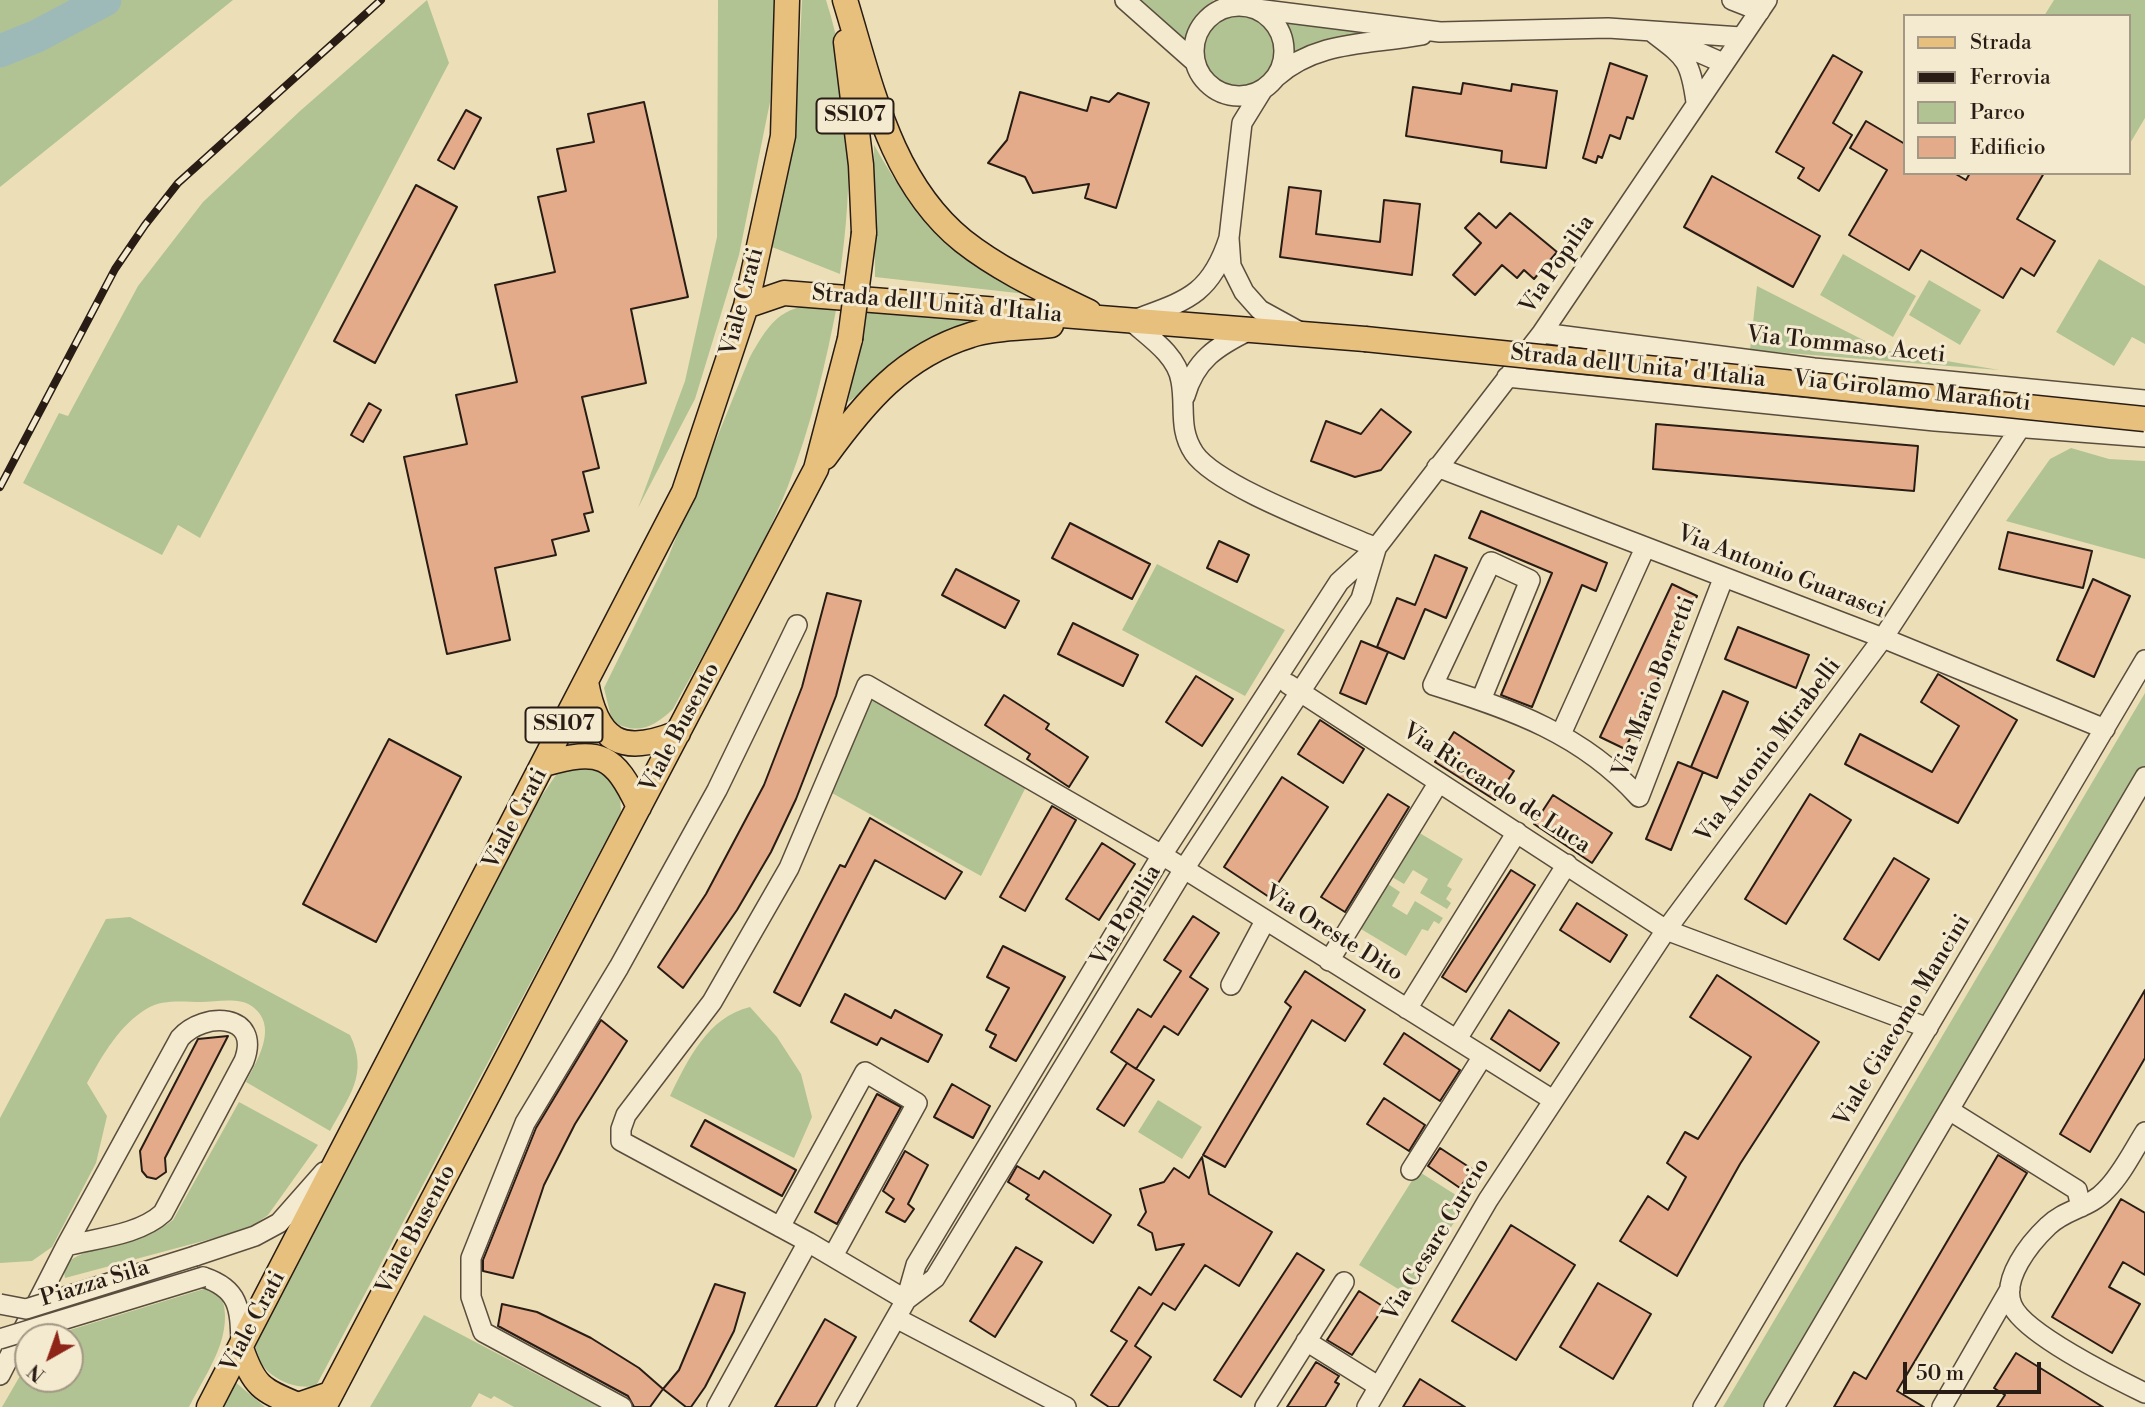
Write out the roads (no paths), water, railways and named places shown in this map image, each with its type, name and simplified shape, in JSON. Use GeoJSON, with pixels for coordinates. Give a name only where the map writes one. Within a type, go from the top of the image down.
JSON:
{"type":"FeatureCollection","features":[{"type":"Feature","properties":{"kind":"main road","name":"Viale Crati"},"geometry":{"type":"LineString","coordinates":[[209,1407],[684,492],[746,306],[783,136],[787,0]]}},
{"type":"Feature","properties":{"kind":"main road","name":"Viale Busento"},"geometry":{"type":"LineString","coordinates":[[327,1401],[816,469],[850,340],[864,233],[861,165],[840,0]]}},
{"type":"Feature","properties":{"kind":"main road"},"geometry":{"type":"LineString","coordinates":[[845,0],[897,159],[928,205],[963,241],[984,255],[1017,276],[1102,319]]}},
{"type":"Feature","properties":{"kind":"main road","name":"Strada dell'Unità d'Italia"},"geometry":{"type":"LineString","coordinates":[[746,306],[784,293],[1130,321]]}},
{"type":"Feature","properties":{"kind":"main road"},"geometry":{"type":"LineString","coordinates":[[816,469],[862,406],[893,375],[930,353],[971,334],[1102,319]]}},
{"type":"Feature","properties":{"kind":"main road","name":"Strada dell'Unita' d'Italia"},"geometry":{"type":"LineString","coordinates":[[1130,321],[1365,339],[2145,419]]}},
{"type":"Feature","properties":{"kind":"main road"},"geometry":{"type":"LineString","coordinates":[[586,682],[593,716],[602,730],[614,738],[640,744],[678,733]]}},
{"type":"Feature","properties":{"kind":"main road"},"geometry":{"type":"LineString","coordinates":[[544,764],[579,754],[597,756],[615,767],[628,783],[639,807]]}},
{"type":"Feature","properties":{"kind":"main road"},"geometry":{"type":"LineString","coordinates":[[241,1348],[250,1375],[268,1393],[298,1405],[327,1401]]}},
{"type":"Feature","properties":{"kind":"street"},"geometry":{"type":"LineString","coordinates":[[1125,0],[1195,62],[1207,82],[1227,94],[1239,96],[1269,84],[1295,60],[1329,48],[1440,32],[1608,28],[1741,37]]}},
{"type":"Feature","properties":{"kind":"street"},"geometry":{"type":"LineString","coordinates":[[1732,0],[1763,5]]}},
{"type":"Feature","properties":{"kind":"street"},"geometry":{"type":"LineString","coordinates":[[1195,62],[1194,47],[1198,32],[1207,19],[1219,10],[1244,5],[1440,32]]}},
{"type":"Feature","properties":{"kind":"street"},"geometry":{"type":"LineString","coordinates":[[1244,5],[1275,23],[1282,37],[1284,51],[1282,66],[1241,123],[1229,238],[1231,266],[1244,292],[1260,310],[1304,334]]}},
{"type":"Feature","properties":{"kind":"street","name":"Via Popilia"},"geometry":{"type":"LineString","coordinates":[[845,1407],[906,1300],[916,1265],[1162,855],[1276,677],[1339,582],[1376,548],[1542,333],[1763,5]]}},
{"type":"Feature","properties":{"kind":"street"},"geometry":{"type":"LineString","coordinates":[[1651,32],[1723,64]]}},
{"type":"Feature","properties":{"kind":"street"},"geometry":{"type":"LineString","coordinates":[[1651,32],[1683,55],[1691,68],[1696,102]]}},
{"type":"Feature","properties":{"kind":"street"},"geometry":{"type":"LineString","coordinates":[[1227,94],[1241,123]]}},
{"type":"Feature","properties":{"kind":"street"},"geometry":{"type":"LineString","coordinates":[[1229,238],[1220,266],[1205,286],[1182,302],[1130,321],[1168,354],[1181,379],[1183,432],[1195,455],[1224,480],[1376,548]]}},
{"type":"Feature","properties":{"kind":"street"},"geometry":{"type":"LineString","coordinates":[[1181,407],[1190,377],[1205,357],[1217,346],[1250,330]]}},
{"type":"Feature","properties":{"kind":"street","name":"Via Tommaso Aceti"},"geometry":{"type":"LineString","coordinates":[[1542,333],[1814,368],[2145,400]]}},
{"type":"Feature","properties":{"kind":"street","name":"Via Girolamo Marafioti"},"geometry":{"type":"LineString","coordinates":[[1507,377],[2020,428],[2145,437]]}},
{"type":"Feature","properties":{"kind":"street","name":"Via Antonio Mirabelli"},"geometry":{"type":"LineString","coordinates":[[1553,1100],[1666,930],[1883,638],[2020,428]]}},
{"type":"Feature","properties":{"kind":"street","name":"Via Antonio Guarasci"},"geometry":{"type":"LineString","coordinates":[[1437,467],[1723,579],[1883,638],[2105,729]]}},
{"type":"Feature","properties":{"kind":"street","name":"Via Popilia"},"geometry":{"type":"LineString","coordinates":[[906,1300],[935,1278],[1184,869],[1361,599],[1376,548]]}},
{"type":"Feature","properties":{"kind":"street"},"geometry":{"type":"LineString","coordinates":[[1561,734],[1645,548]]}},
{"type":"Feature","properties":{"kind":"street","name":"Via Mario Borretti"},"geometry":{"type":"LineString","coordinates":[[1481,700],[1531,580],[1491,562],[1433,685],[1481,700],[1561,734],[1590,750],[1615,770],[1639,797],[1723,579]]}},
{"type":"Feature","properties":{"kind":"street"},"geometry":{"type":"LineString","coordinates":[[622,1407],[483,1332],[471,1297],[471,1258],[525,1122],[619,967],[717,790],[797,625]]}},
{"type":"Feature","properties":{"kind":"street","name":"Viale Giacomo Mancini"},"geometry":{"type":"LineString","coordinates":[[1703,1407],[2145,660]]}},
{"type":"Feature","properties":{"kind":"street","name":"Via Riccardo de Luca"},"geometry":{"type":"LineString","coordinates":[[1276,677],[1666,930],[1928,1028]]}},
{"type":"Feature","properties":{"kind":"street","name":"Via Oreste Dito"},"geometry":{"type":"LineString","coordinates":[[780,1227],[621,1142],[621,1129],[638,1097],[712,1002],[789,868],[867,685],[1162,855],[1553,1100]]}},
{"type":"Feature","properties":{"kind":"street"},"geometry":{"type":"LineString","coordinates":[[1774,1407],[2145,776]]}},
{"type":"Feature","properties":{"kind":"street"},"geometry":{"type":"LineString","coordinates":[[1329,961],[1439,782]]}},
{"type":"Feature","properties":{"kind":"street"},"geometry":{"type":"LineString","coordinates":[[1407,1009],[1517,832]]}},
{"type":"Feature","properties":{"kind":"street"},"geometry":{"type":"LineString","coordinates":[[1457,1039],[1567,864]]}},
{"type":"Feature","properties":{"kind":"street"},"geometry":{"type":"LineString","coordinates":[[1231,985],[1265,921]]}},
{"type":"Feature","properties":{"kind":"street"},"geometry":{"type":"LineString","coordinates":[[0,1375],[66,1246],[180,1038],[190,1027],[202,1023],[234,1022],[243,1030],[249,1048],[163,1213],[153,1222],[131,1230],[66,1246]]}},
{"type":"Feature","properties":{"kind":"street"},"geometry":{"type":"LineString","coordinates":[[1411,1170],[1483,1056]]}},
{"type":"Feature","properties":{"kind":"street"},"geometry":{"type":"LineString","coordinates":[[833,1256],[917,1103],[865,1072],[780,1227],[906,1300]]}},
{"type":"Feature","properties":{"kind":"street","name":"Via Cesare Curcio"},"geometry":{"type":"LineString","coordinates":[[1367,1407],[1488,1200],[1553,1100]]}},
{"type":"Feature","properties":{"kind":"street"},"geometry":{"type":"LineString","coordinates":[[1949,1111],[2077,1190],[2081,1206]]}},
{"type":"Feature","properties":{"kind":"street"},"geometry":{"type":"LineString","coordinates":[[2145,1132],[2108,1188],[2096,1200],[2061,1214],[2045,1229],[2012,1276],[2010,1289],[2011,1303],[2018,1316],[2078,1358],[2145,1392]]}},
{"type":"Feature","properties":{"kind":"street","name":"Piazza Sila"},"geometry":{"type":"LineString","coordinates":[[0,1304],[26,1309],[255,1237],[279,1223],[345,1147]]}},
{"type":"Feature","properties":{"kind":"street"},"geometry":{"type":"LineString","coordinates":[[717,1407],[808,1242]]}},
{"type":"Feature","properties":{"kind":"street","name":"Piazza Sila"},"geometry":{"type":"LineString","coordinates":[[0,1339],[203,1277],[222,1283],[236,1300],[241,1348]]}},
{"type":"Feature","properties":{"kind":"street"},"geometry":{"type":"LineString","coordinates":[[1265,1407],[1344,1282]]}},
{"type":"Feature","properties":{"kind":"street"},"geometry":{"type":"LineString","coordinates":[[1942,1407],[2010,1289]]}},
{"type":"Feature","properties":{"kind":"street"},"geometry":{"type":"LineString","coordinates":[[896,1318],[1066,1407]]}},
{"type":"Feature","properties":{"kind":"street"},"geometry":{"type":"LineString","coordinates":[[1306,1341],[1378,1386]]}},
{"type":"Feature","properties":{"kind":"waterway"},"geometry":{"type":"LineString","coordinates":[[0,51],[37,36],[105,0]]}},
{"type":"Feature","properties":{"kind":"railway"},"geometry":{"type":"LineString","coordinates":[[0,487],[115,269],[145,225],[178,183],[381,0]]}}]}
